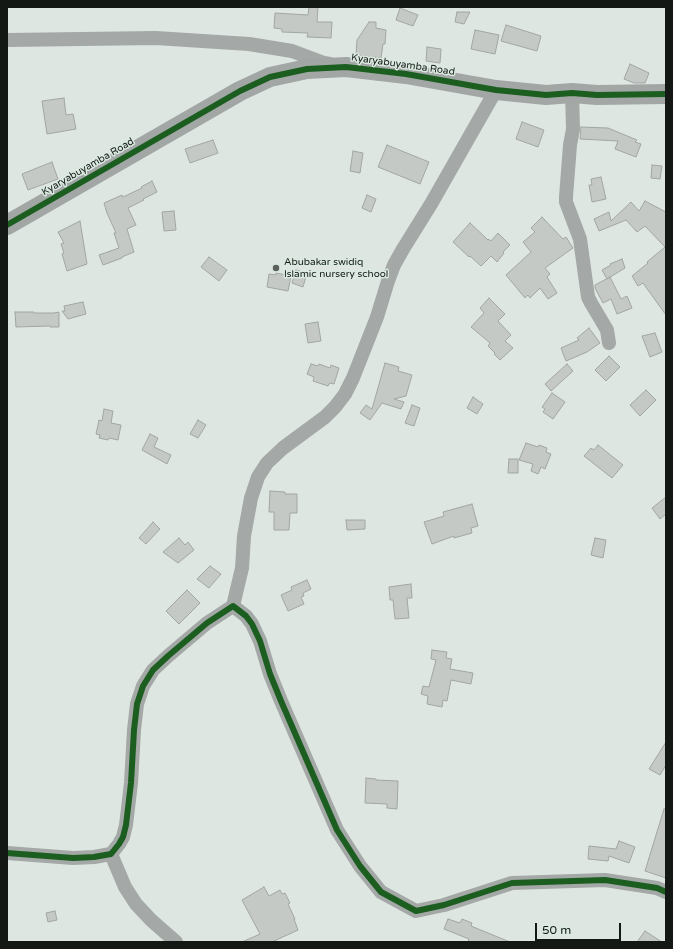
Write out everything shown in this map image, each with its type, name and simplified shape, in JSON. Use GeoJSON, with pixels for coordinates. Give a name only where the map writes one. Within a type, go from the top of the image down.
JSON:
{"type":"FeatureCollection","features":[{"type":"Feature","properties":{"kind":"street"},"geometry":{"type":"LineString","coordinates":[[7,40],[156,38],[249,44],[292,51],[324,63],[346,67]]}},
{"type":"Feature","properties":{"kind":"street","name":"Kyaryabuyamba Road"},"geometry":{"type":"LineString","coordinates":[[7,225],[240,91],[270,77],[308,69],[346,67],[406,74],[496,90],[546,95],[572,93],[597,95],[666,94]]}},
{"type":"Feature","properties":{"kind":"street"},"geometry":{"type":"LineString","coordinates":[[7,853],[74,858],[94,857],[111,854],[119,844],[123,837],[126,825],[137,704],[143,686],[153,670],[168,656],[207,623],[233,606],[242,568],[244,536],[250,498],[258,477],[267,463],[283,448],[325,417],[345,394],[353,378],[377,317],[394,265],[431,204],[496,90]]}},
{"type":"Feature","properties":{"kind":"street"},"geometry":{"type":"LineString","coordinates":[[572,93],[573,129],[570,145],[566,202],[580,239],[588,297],[607,330],[609,343]]}},
{"type":"Feature","properties":{"kind":"street"},"geometry":{"type":"LineString","coordinates":[[233,606],[246,616],[252,624],[260,641],[270,674],[337,830],[360,866],[381,892],[416,911],[444,905],[512,883],[605,880],[657,888],[666,892]]}},
{"type":"Feature","properties":{"kind":"street"},"geometry":{"type":"LineString","coordinates":[[111,854],[125,887],[136,904],[151,920],[176,942]]}},
{"type":"Feature","properties":{"kind":"building"},"geometry":{"type":"Polygon","coordinates":[[[309,7],[318,7],[317,22],[332,22],[331,38],[307,37],[308,33],[282,32],[282,29],[274,28],[275,13],[308,15],[309,7]]]}},
{"type":"Feature","properties":{"kind":"building"},"geometry":{"type":"Polygon","coordinates":[[[400,8],[418,15],[413,26],[396,20],[400,8]]]}},
{"type":"Feature","properties":{"kind":"building"},"geometry":{"type":"Polygon","coordinates":[[[457,12],[470,12],[464,24],[455,22],[457,12]]]}},
{"type":"Feature","properties":{"kind":"building"},"geometry":{"type":"Polygon","coordinates":[[[369,22],[376,22],[376,28],[386,30],[385,44],[383,44],[381,58],[356,55],[357,40],[369,22]]]}},
{"type":"Feature","properties":{"kind":"building"},"geometry":{"type":"Polygon","coordinates":[[[506,25],[541,36],[537,51],[501,41],[506,25]]]}},
{"type":"Feature","properties":{"kind":"building"},"geometry":{"type":"Polygon","coordinates":[[[475,30],[499,35],[495,54],[471,49],[475,30]]]}},
{"type":"Feature","properties":{"kind":"building"},"geometry":{"type":"Polygon","coordinates":[[[427,47],[441,49],[440,63],[426,61],[427,47]]]}},
{"type":"Feature","properties":{"kind":"building"},"geometry":{"type":"Polygon","coordinates":[[[630,64],[649,73],[645,83],[634,83],[624,79],[630,64]]]}},
{"type":"Feature","properties":{"kind":"building"},"geometry":{"type":"Polygon","coordinates":[[[64,98],[66,115],[73,114],[76,129],[47,134],[42,101],[64,98]]]}},
{"type":"Feature","properties":{"kind":"building"},"geometry":{"type":"Polygon","coordinates":[[[522,122],[544,130],[538,147],[516,139],[522,122]]]}},
{"type":"Feature","properties":{"kind":"building"},"geometry":{"type":"Polygon","coordinates":[[[581,127],[608,128],[637,140],[635,142],[641,144],[636,157],[615,149],[618,141],[580,139],[581,127]]]}},
{"type":"Feature","properties":{"kind":"building"},"geometry":{"type":"Polygon","coordinates":[[[213,140],[218,153],[190,163],[185,149],[213,140]]]}},
{"type":"Feature","properties":{"kind":"building"},"geometry":{"type":"Polygon","coordinates":[[[387,145],[429,162],[420,184],[378,167],[387,145]]]}},
{"type":"Feature","properties":{"kind":"building"},"geometry":{"type":"Polygon","coordinates":[[[353,151],[363,153],[360,173],[350,171],[353,151]]]}},
{"type":"Feature","properties":{"kind":"building"},"geometry":{"type":"Polygon","coordinates":[[[52,162],[58,179],[28,190],[22,174],[52,162]]]}},
{"type":"Feature","properties":{"kind":"building"},"geometry":{"type":"Polygon","coordinates":[[[652,165],[662,166],[660,179],[651,178],[652,165]]]}},
{"type":"Feature","properties":{"kind":"building"},"geometry":{"type":"Polygon","coordinates":[[[601,177],[606,199],[592,202],[589,185],[592,185],[591,179],[601,177]]]}},
{"type":"Feature","properties":{"kind":"building"},"geometry":{"type":"Polygon","coordinates":[[[152,181],[157,192],[128,208],[136,225],[127,229],[134,252],[103,265],[99,255],[119,248],[114,233],[116,233],[104,203],[122,195],[123,197],[142,188],[141,187],[152,181]]]}},
{"type":"Feature","properties":{"kind":"building"},"geometry":{"type":"Polygon","coordinates":[[[367,195],[376,199],[371,212],[362,208],[367,195]]]}},
{"type":"Feature","properties":{"kind":"building"},"geometry":{"type":"Polygon","coordinates":[[[645,201],[666,212],[666,315],[643,283],[638,286],[632,276],[665,247],[645,226],[637,232],[626,220],[599,231],[594,219],[609,212],[611,221],[631,202],[639,211],[645,201]]]}},
{"type":"Feature","properties":{"kind":"building"},"geometry":{"type":"Polygon","coordinates":[[[174,211],[176,230],[164,231],[162,212],[174,211]]]}},
{"type":"Feature","properties":{"kind":"building"},"geometry":{"type":"Polygon","coordinates":[[[542,217],[563,239],[566,237],[573,248],[545,268],[550,274],[547,277],[557,293],[548,299],[540,288],[530,298],[528,295],[525,298],[506,275],[531,252],[523,242],[535,232],[531,228],[542,217]]]}},
{"type":"Feature","properties":{"kind":"building"},"geometry":{"type":"Polygon","coordinates":[[[80,221],[87,264],[67,271],[62,254],[64,253],[61,244],[64,243],[58,232],[80,221]]]}},
{"type":"Feature","properties":{"kind":"building"},"geometry":{"type":"Polygon","coordinates":[[[470,223],[488,240],[491,241],[498,233],[510,245],[503,252],[504,253],[497,262],[491,256],[481,266],[453,242],[470,223]]]}},
{"type":"Feature","properties":{"kind":"building"},"geometry":{"type":"Polygon","coordinates":[[[209,257],[227,270],[219,281],[201,267],[209,257]]]}},
{"type":"Feature","properties":{"kind":"building"},"geometry":{"type":"Polygon","coordinates":[[[622,259],[625,268],[607,279],[602,270],[611,265],[610,264],[622,259]]]}},
{"type":"Feature","properties":{"kind":"building"},"geometry":{"type":"Polygon","coordinates":[[[296,270],[307,273],[303,287],[292,283],[296,270]]]}},
{"type":"Feature","properties":{"kind":"building"},"geometry":{"type":"Polygon","coordinates":[[[276,273],[291,276],[288,291],[267,287],[269,274],[276,275],[276,273]]]}},
{"type":"Feature","properties":{"kind":"building"},"geometry":{"type":"Polygon","coordinates":[[[610,277],[621,299],[627,296],[632,308],[617,314],[611,299],[603,303],[595,288],[595,285],[610,277]]]}},
{"type":"Feature","properties":{"kind":"building"},"geometry":{"type":"Polygon","coordinates":[[[489,298],[505,314],[498,321],[511,335],[505,341],[513,348],[500,360],[488,346],[490,343],[471,327],[484,313],[480,308],[489,298]]]}},
{"type":"Feature","properties":{"kind":"building"},"geometry":{"type":"Polygon","coordinates":[[[83,302],[86,314],[68,319],[62,311],[65,311],[64,306],[83,302]]]}},
{"type":"Feature","properties":{"kind":"building"},"geometry":{"type":"Polygon","coordinates":[[[15,312],[59,312],[59,327],[16,327],[15,312]]]}},
{"type":"Feature","properties":{"kind":"building"},"geometry":{"type":"Polygon","coordinates":[[[318,322],[321,341],[308,343],[305,324],[318,322]]]}},
{"type":"Feature","properties":{"kind":"building"},"geometry":{"type":"Polygon","coordinates":[[[589,328],[600,343],[587,352],[566,361],[561,348],[579,340],[577,338],[589,328]]]}},
{"type":"Feature","properties":{"kind":"building"},"geometry":{"type":"Polygon","coordinates":[[[655,333],[662,352],[650,357],[642,336],[655,333]]]}},
{"type":"Feature","properties":{"kind":"building"},"geometry":{"type":"Polygon","coordinates":[[[609,356],[620,367],[606,381],[595,370],[609,356]]]}},
{"type":"Feature","properties":{"kind":"building"},"geometry":{"type":"Polygon","coordinates":[[[385,363],[399,367],[398,371],[412,375],[406,396],[394,399],[404,402],[401,409],[382,403],[370,420],[360,413],[366,405],[372,409],[385,363]]]}},
{"type":"Feature","properties":{"kind":"building"},"geometry":{"type":"Polygon","coordinates":[[[311,364],[318,366],[319,364],[330,368],[331,365],[339,368],[334,384],[330,383],[328,386],[313,381],[314,377],[307,374],[311,364]]]}},
{"type":"Feature","properties":{"kind":"building"},"geometry":{"type":"Polygon","coordinates":[[[567,364],[573,371],[551,391],[545,384],[567,364]]]}},
{"type":"Feature","properties":{"kind":"building"},"geometry":{"type":"Polygon","coordinates":[[[646,390],[656,400],[640,416],[630,405],[646,390]]]}},
{"type":"Feature","properties":{"kind":"building"},"geometry":{"type":"Polygon","coordinates":[[[552,393],[565,402],[553,419],[543,412],[545,409],[542,407],[552,393]]]}},
{"type":"Feature","properties":{"kind":"building"},"geometry":{"type":"Polygon","coordinates":[[[473,397],[483,404],[477,414],[467,408],[473,397]]]}},
{"type":"Feature","properties":{"kind":"building"},"geometry":{"type":"Polygon","coordinates":[[[412,405],[420,408],[414,426],[405,423],[412,405]]]}},
{"type":"Feature","properties":{"kind":"building"},"geometry":{"type":"Polygon","coordinates":[[[104,409],[113,411],[111,423],[121,425],[118,440],[99,438],[100,435],[96,434],[99,420],[102,421],[104,409]]]}},
{"type":"Feature","properties":{"kind":"building"},"geometry":{"type":"Polygon","coordinates":[[[198,420],[206,425],[198,438],[190,434],[198,420]]]}},
{"type":"Feature","properties":{"kind":"building"},"geometry":{"type":"Polygon","coordinates":[[[150,434],[158,438],[154,447],[171,455],[167,464],[142,450],[150,434]]]}},
{"type":"Feature","properties":{"kind":"building"},"geometry":{"type":"Polygon","coordinates":[[[526,443],[547,448],[546,452],[551,454],[545,469],[541,467],[538,474],[531,471],[533,464],[519,460],[526,443]]]}},
{"type":"Feature","properties":{"kind":"building"},"geometry":{"type":"Polygon","coordinates":[[[598,445],[623,465],[612,478],[584,456],[591,448],[594,450],[598,445]]]}},
{"type":"Feature","properties":{"kind":"building"},"geometry":{"type":"Polygon","coordinates":[[[509,459],[518,459],[518,473],[508,473],[509,459]]]}},
{"type":"Feature","properties":{"kind":"building"},"geometry":{"type":"Polygon","coordinates":[[[270,491],[285,492],[285,494],[297,494],[297,513],[290,513],[289,530],[274,530],[274,512],[269,512],[270,491]]]}},
{"type":"Feature","properties":{"kind":"building"},"geometry":{"type":"Polygon","coordinates":[[[666,497],[666,514],[660,519],[652,508],[666,497]]]}},
{"type":"Feature","properties":{"kind":"building"},"geometry":{"type":"Polygon","coordinates":[[[472,504],[478,526],[471,528],[472,533],[454,538],[454,536],[432,544],[424,522],[444,516],[443,512],[472,504]]]}},
{"type":"Feature","properties":{"kind":"building"},"geometry":{"type":"Polygon","coordinates":[[[346,520],[365,520],[365,529],[347,530],[346,520]]]}},
{"type":"Feature","properties":{"kind":"building"},"geometry":{"type":"Polygon","coordinates":[[[153,522],[160,529],[146,544],[139,538],[153,522]]]}},
{"type":"Feature","properties":{"kind":"building"},"geometry":{"type":"Polygon","coordinates":[[[179,538],[185,545],[188,542],[194,550],[178,563],[163,552],[179,538]]]}},
{"type":"Feature","properties":{"kind":"building"},"geometry":{"type":"Polygon","coordinates":[[[595,538],[606,540],[603,558],[591,555],[595,538]]]}},
{"type":"Feature","properties":{"kind":"building"},"geometry":{"type":"Polygon","coordinates":[[[210,566],[221,574],[209,588],[197,579],[210,566]]]}},
{"type":"Feature","properties":{"kind":"building"},"geometry":{"type":"Polygon","coordinates":[[[307,580],[311,589],[303,593],[304,596],[301,597],[304,604],[288,611],[281,595],[292,590],[291,587],[307,580]]]}},
{"type":"Feature","properties":{"kind":"building"},"geometry":{"type":"Polygon","coordinates":[[[411,584],[412,598],[407,598],[409,618],[395,619],[393,600],[390,600],[389,587],[411,584]]]}},
{"type":"Feature","properties":{"kind":"building"},"geometry":{"type":"Polygon","coordinates":[[[187,590],[200,603],[179,624],[166,611],[187,590]]]}},
{"type":"Feature","properties":{"kind":"building"},"geometry":{"type":"Polygon","coordinates":[[[432,650],[447,652],[446,658],[452,659],[450,669],[473,673],[471,684],[451,680],[447,701],[443,700],[442,707],[427,704],[428,696],[421,694],[423,686],[429,687],[436,660],[431,659],[432,650]]]}},
{"type":"Feature","properties":{"kind":"building"},"geometry":{"type":"Polygon","coordinates":[[[666,742],[666,765],[660,775],[649,769],[666,742]]]}},
{"type":"Feature","properties":{"kind":"building"},"geometry":{"type":"Polygon","coordinates":[[[366,778],[398,781],[397,809],[387,808],[387,804],[365,803],[366,778]]]}},
{"type":"Feature","properties":{"kind":"building"},"geometry":{"type":"Polygon","coordinates":[[[664,809],[666,809],[666,878],[645,871],[664,809]]]}},
{"type":"Feature","properties":{"kind":"building"},"geometry":{"type":"Polygon","coordinates":[[[619,841],[635,847],[629,863],[609,856],[608,861],[588,859],[589,846],[616,849],[619,841]]]}},
{"type":"Feature","properties":{"kind":"building"},"geometry":{"type":"Polygon","coordinates":[[[264,887],[269,896],[280,890],[282,894],[285,893],[290,903],[288,904],[298,930],[272,942],[242,942],[260,934],[242,900],[264,887]]]}},
{"type":"Feature","properties":{"kind":"building"},"geometry":{"type":"Polygon","coordinates":[[[55,911],[57,920],[48,922],[46,913],[55,911]]]}},
{"type":"Feature","properties":{"kind":"building"},"geometry":{"type":"Polygon","coordinates":[[[448,919],[460,923],[462,919],[472,923],[471,926],[510,942],[468,942],[469,939],[444,929],[448,919]]]}},
{"type":"Feature","properties":{"kind":"building"},"geometry":{"type":"Polygon","coordinates":[[[645,931],[662,942],[637,942],[645,931]]]}},
{"type":"Feature","properties":{"kind":"cycle path"},"geometry":{"type":"LineString","coordinates":[[7,225],[240,91],[270,77],[307,69],[346,67],[406,74],[496,90],[546,95],[572,93],[597,95],[666,94]]}},
{"type":"Feature","properties":{"kind":"cycle path"},"geometry":{"type":"LineString","coordinates":[[7,853],[73,858],[94,857],[111,854],[123,837],[126,825],[137,704],[143,686],[153,670],[168,656],[207,623],[233,606],[246,616],[252,624],[260,641],[270,674],[337,830],[360,866],[381,892],[416,911],[444,905],[512,883],[605,880],[657,888],[666,892]]}},
{"type":"Feature","properties":{"kind":"place","name":"Abubakar swidiq Islamic nursery school"},"geometry":{"type":"Point","coordinates":[276,268]}}]}
